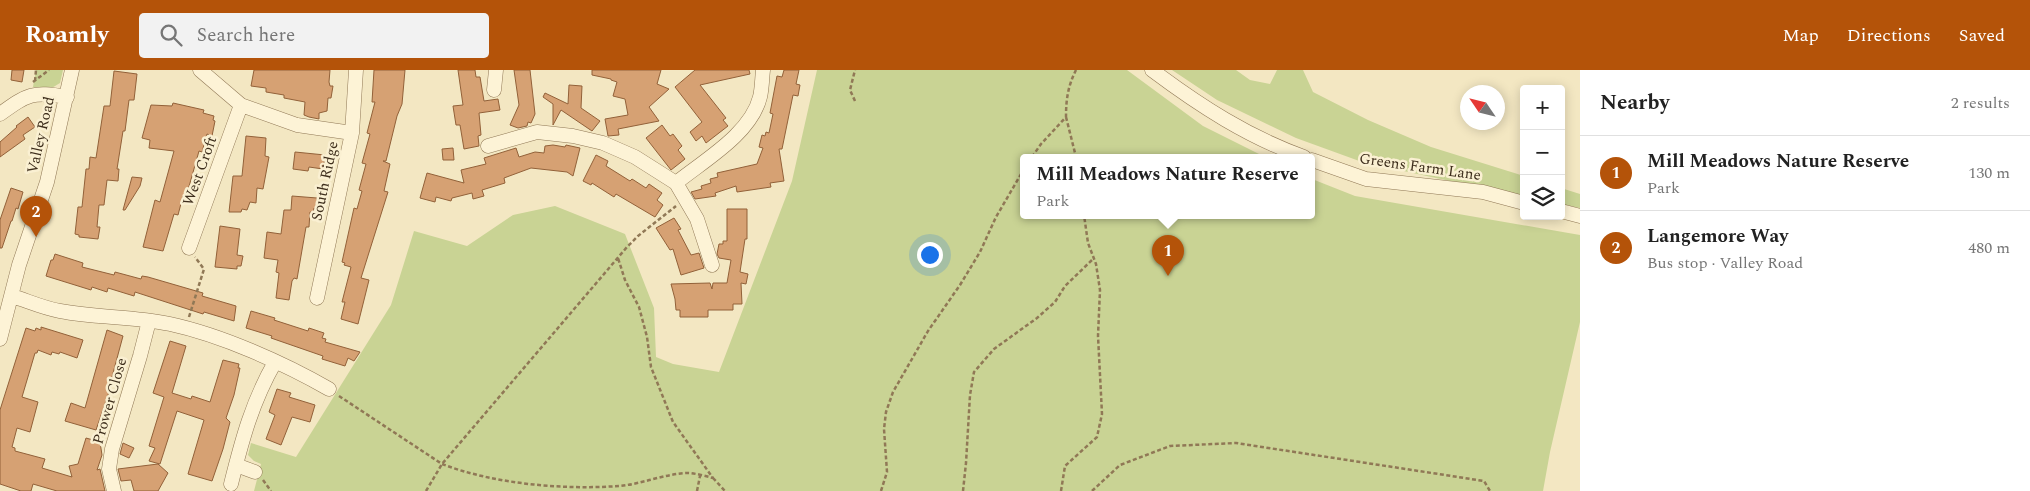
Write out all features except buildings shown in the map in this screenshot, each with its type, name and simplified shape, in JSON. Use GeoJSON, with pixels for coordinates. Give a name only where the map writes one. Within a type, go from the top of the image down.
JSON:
{"type":"FeatureCollection","features":[{"type":"Feature","properties":{"kind":"street","name":"Valley Road"},"geometry":{"type":"LineString","coordinates":[[0,339],[19,264],[47,182],[72,70]]}},
{"type":"Feature","properties":{"kind":"street"},"geometry":{"type":"LineString","coordinates":[[200,70],[241,104],[298,125],[352,134]]}},
{"type":"Feature","properties":{"kind":"street","name":"South Ridge"},"geometry":{"type":"LineString","coordinates":[[317,298],[352,134],[356,70]]}},
{"type":"Feature","properties":{"kind":"street"},"geometry":{"type":"LineString","coordinates":[[494,90],[496,70]]}},
{"type":"Feature","properties":{"kind":"street"},"geometry":{"type":"LineString","coordinates":[[676,183],[736,135],[750,119],[759,99],[763,70]]}},
{"type":"Feature","properties":{"kind":"street"},"geometry":{"type":"LineString","coordinates":[[1152,70],[1237,128],[1296,154]]}},
{"type":"Feature","properties":{"kind":"street"},"geometry":{"type":"LineString","coordinates":[[0,114],[24,97],[33,94],[45,93],[67,97]]}},
{"type":"Feature","properties":{"kind":"street","name":"West Croft"},"geometry":{"type":"LineString","coordinates":[[189,248],[241,104]]}},
{"type":"Feature","properties":{"kind":"street"},"geometry":{"type":"LineString","coordinates":[[488,146],[537,132],[573,136],[620,149],[676,183],[697,219],[712,265]]}},
{"type":"Feature","properties":{"kind":"street","name":"Greens Farm Lane"},"geometry":{"type":"LineString","coordinates":[[1315,161],[1366,179],[1483,192],[1520,202]]}},
{"type":"Feature","properties":{"kind":"street"},"geometry":{"type":"LineString","coordinates":[[1565,212],[1580,216]]}},
{"type":"Feature","properties":{"kind":"street"},"geometry":{"type":"LineString","coordinates":[[12,296],[61,311],[149,321],[186,328],[238,346],[302,374],[329,389]]}},
{"type":"Feature","properties":{"kind":"street","name":"Prower Close"},"geometry":{"type":"LineString","coordinates":[[114,491],[109,469],[112,449],[149,321]]}},
{"type":"Feature","properties":{"kind":"street"},"geometry":{"type":"LineString","coordinates":[[231,484],[252,409],[262,385],[275,362]]}},
{"type":"Feature","properties":{"kind":"street"},"geometry":{"type":"LineString","coordinates":[[236,465],[255,472]]}},
{"type":"Feature","properties":{"kind":"path"},"geometry":{"type":"LineString","coordinates":[[35,81],[36,70]]}},
{"type":"Feature","properties":{"kind":"path"},"geometry":{"type":"LineString","coordinates":[[854,101],[850,90],[855,70]]}},
{"type":"Feature","properties":{"kind":"path"},"geometry":{"type":"LineString","coordinates":[[1075,154],[1066,117],[1066,97],[1069,82],[1076,70]]}},
{"type":"Feature","properties":{"kind":"path"},"geometry":{"type":"LineString","coordinates":[[1034,154],[1066,117]]}},
{"type":"Feature","properties":{"kind":"path"},"geometry":{"type":"LineString","coordinates":[[881,491],[887,472],[884,429],[886,412],[893,392],[928,331],[980,252],[996,217],[1020,176]]}},
{"type":"Feature","properties":{"kind":"path"},"geometry":{"type":"LineString","coordinates":[[426,491],[442,464],[618,258],[638,236],[685,199]]}},
{"type":"Feature","properties":{"kind":"path"},"geometry":{"type":"LineString","coordinates":[[1061,491],[1065,466],[1097,438],[1102,414],[1098,336],[1100,290],[1094,258],[1088,243],[1085,219]]}},
{"type":"Feature","properties":{"kind":"path"},"geometry":{"type":"LineString","coordinates":[[186,328],[204,270],[189,248]]}},
{"type":"Feature","properties":{"kind":"path"},"geometry":{"type":"LineString","coordinates":[[618,258],[625,280],[639,307],[647,338],[651,368],[673,422],[725,491]]}},
{"type":"Feature","properties":{"kind":"path"},"geometry":{"type":"LineString","coordinates":[[963,491],[970,395],[974,372],[994,349],[1055,302],[1065,286],[1094,258]]}},
{"type":"Feature","properties":{"kind":"path"},"geometry":{"type":"LineString","coordinates":[[329,389],[442,464],[460,471],[529,484],[620,486],[688,473],[714,478]]}},
{"type":"Feature","properties":{"kind":"path"},"geometry":{"type":"LineString","coordinates":[[1092,491],[1120,465],[1170,446],[1236,443],[1484,481],[1490,491]]}},
{"type":"Feature","properties":{"kind":"path"},"geometry":{"type":"LineString","coordinates":[[696,491],[700,476]]}},
{"type":"Feature","properties":{"kind":"green space"},"geometry":{"type":"Polygon","coordinates":[[[36,70],[63,70],[60,83],[50,89],[33,87],[36,70]]]}},
{"type":"Feature","properties":{"kind":"green space"},"geometry":{"type":"Polygon","coordinates":[[[817,70],[1127,70],[1203,126],[1259,154],[1020,154],[1020,219],[1315,219],[1315,180],[1355,196],[1580,235],[1580,322],[1550,452],[1543,491],[254,491],[261,464],[254,461],[248,455],[251,443],[296,457],[391,305],[414,231],[467,246],[513,215],[555,206],[625,234],[654,308],[656,357],[673,364],[719,372],[792,181],[817,70]]]}},
{"type":"Feature","properties":{"kind":"green space"},"geometry":{"type":"Polygon","coordinates":[[[1172,70],[1236,70],[1250,80],[1270,84],[1277,70],[1303,70],[1313,92],[1368,120],[1431,147],[1520,175],[1520,196],[1362,162],[1296,138],[1217,100],[1172,70]]]}},
{"type":"Feature","properties":{"kind":"green space"},"geometry":{"type":"Polygon","coordinates":[[[1565,189],[1580,194],[1580,208],[1565,205],[1565,189]]]}},
{"type":"Feature","properties":{"kind":"place","name":"Langemore Way"},"geometry":{"type":"Point","coordinates":[36,237]}},
{"type":"Feature","properties":{"kind":"place","name":"Mill Meadows Nature Reserve"},"geometry":{"type":"Point","coordinates":[1168,276]}}]}
